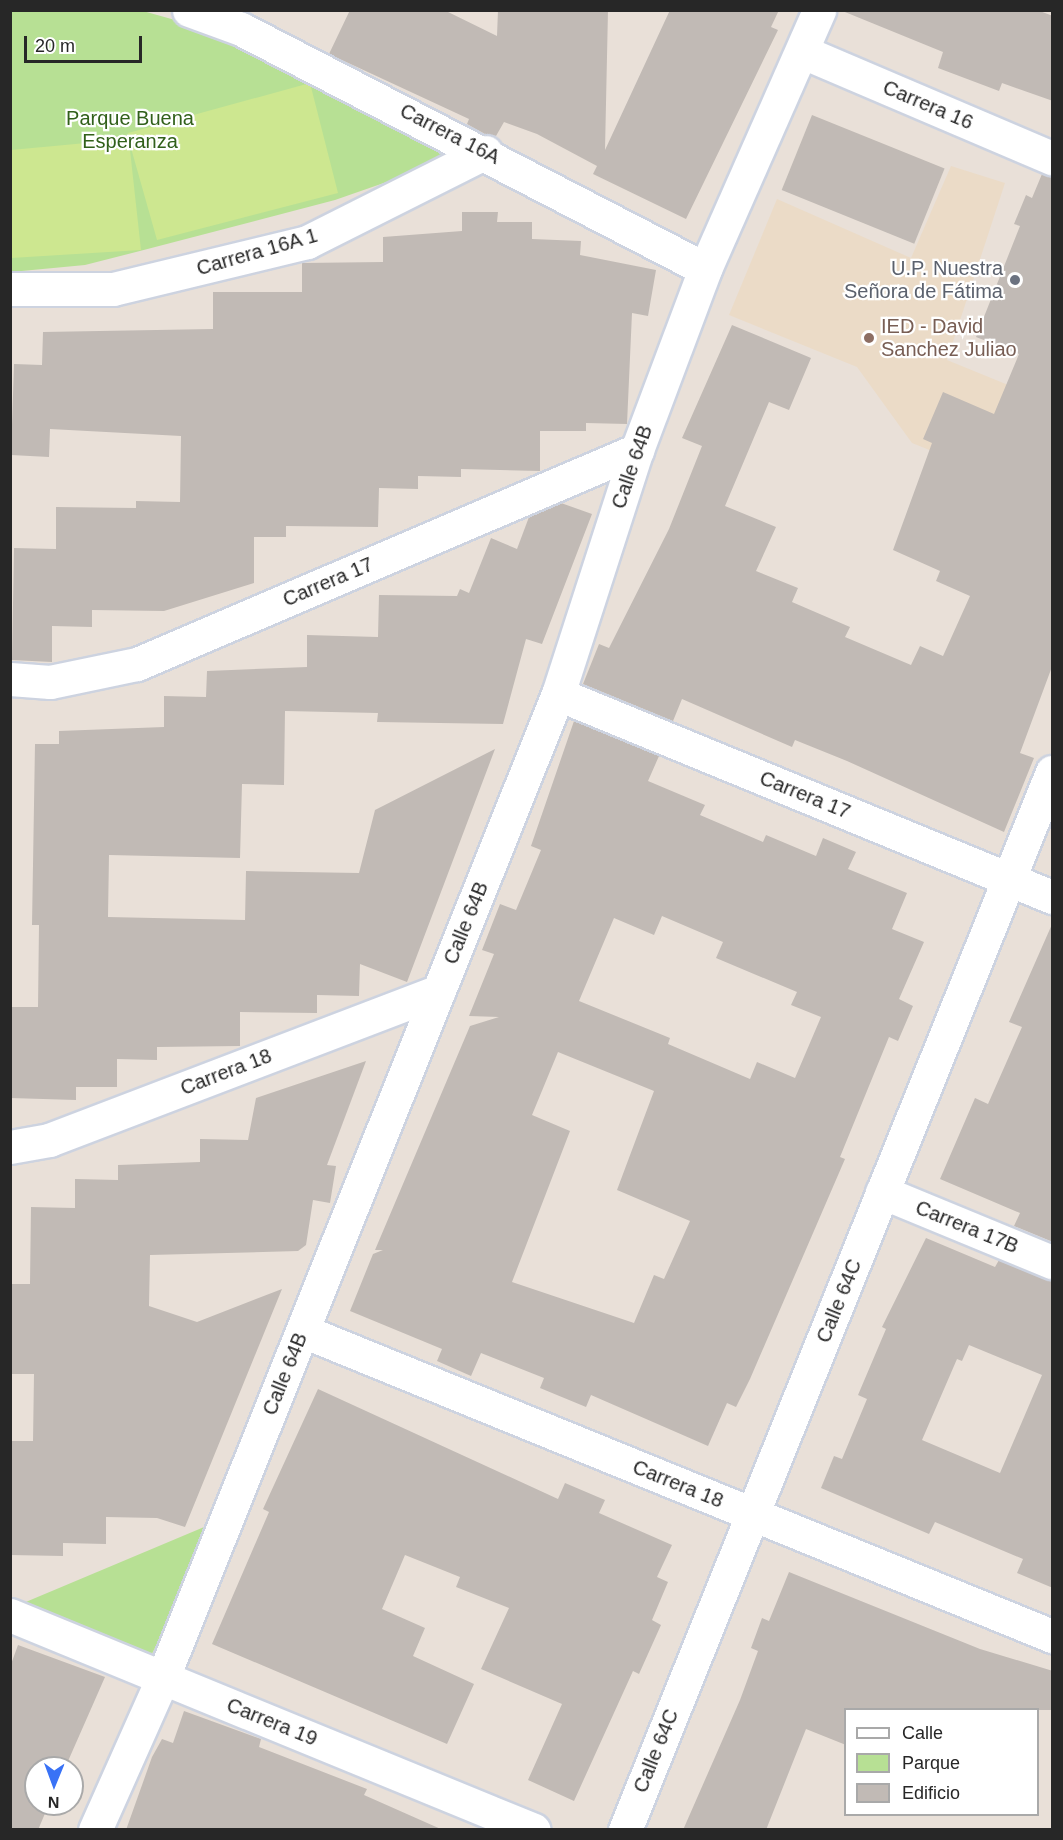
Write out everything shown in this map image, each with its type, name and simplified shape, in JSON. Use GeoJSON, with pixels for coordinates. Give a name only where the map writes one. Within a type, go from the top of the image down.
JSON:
{"type":"FeatureCollection","features":[{"type":"Feature","properties":{"kind":"street","name":"Carrera 16A"},"geometry":{"type":"LineString","coordinates":[[189,10],[241,28],[486,152],[705,269]]}},
{"type":"Feature","properties":{"kind":"street","name":"Calle 64B"},"geometry":{"type":"LineString","coordinates":[[95,1830],[163,1677],[558,693],[637,450],[705,269],[803,52],[819,10]]}},
{"type":"Feature","properties":{"kind":"street","name":"Carrera 16"},"geometry":{"type":"LineString","coordinates":[[803,52],[1053,158]]}},
{"type":"Feature","properties":{"kind":"street","name":"Carrera 16A 1"},"geometry":{"type":"LineString","coordinates":[[10,290],[113,289],[308,242],[486,152]]}},
{"type":"Feature","properties":{"kind":"street","name":"Carrera 17"},"geometry":{"type":"LineString","coordinates":[[10,679],[50,682],[137,664],[637,450]]}},
{"type":"Feature","properties":{"kind":"street","name":"Carrera 17"},"geometry":{"type":"LineString","coordinates":[[558,693],[1053,897]]}},
{"type":"Feature","properties":{"kind":"street","name":"Calle 64C"},"geometry":{"type":"LineString","coordinates":[[625,1830],[1053,772]]}},
{"type":"Feature","properties":{"kind":"street","name":"Carrera 18"},"geometry":{"type":"LineString","coordinates":[[10,1147],[48,1140],[439,991]]}},
{"type":"Feature","properties":{"kind":"street","name":"Carrera 17B"},"geometry":{"type":"LineString","coordinates":[[882,1192],[1053,1262]]}},
{"type":"Feature","properties":{"kind":"street","name":"Carrera 18"},"geometry":{"type":"LineString","coordinates":[[303,1331],[1053,1636]]}},
{"type":"Feature","properties":{"kind":"street","name":"Carrera 19"},"geometry":{"type":"LineString","coordinates":[[10,1615],[534,1830]]}},
{"type":"Feature","properties":{"kind":"shaded area","name":"IED - David Sanchez Juliao"},"geometry":{"type":"Polygon","coordinates":[[[951,166],[1005,183],[947,360],[1052,403],[1052,499],[912,443],[857,367],[729,315],[777,199],[911,258],[951,166]]]}},
{"type":"Feature","properties":{"kind":"green space","name":"Parque Buena Esperanza"},"geometry":{"type":"Polygon","coordinates":[[[11,11],[143,11],[246,40],[464,155],[335,200],[136,252],[85,265],[11,272],[11,11]]]}},
{"type":"Feature","properties":{"kind":"green space"},"geometry":{"type":"Polygon","coordinates":[[[310,83],[338,193],[157,240],[129,141],[141,250],[11,258],[11,150],[129,139],[128,133],[310,83]]]}},
{"type":"Feature","properties":{"kind":"green space"},"geometry":{"type":"Polygon","coordinates":[[[216,1522],[149,1660],[21,1604],[216,1522]]]}},
{"type":"Feature","properties":{"kind":"building"},"geometry":{"type":"Polygon","coordinates":[[[350,10],[444,10],[497,36],[498,10],[608,10],[605,150],[670,10],[779,10],[771,27],[778,30],[686,219],[593,174],[597,166],[537,134],[504,122],[496,136],[485,134],[467,124],[469,119],[329,54],[350,10]]]}},
{"type":"Feature","properties":{"kind":"building"},"geometry":{"type":"Polygon","coordinates":[[[840,10],[1037,10],[1053,16],[1053,101],[1002,83],[999,91],[938,68],[943,52],[840,10]]]}},
{"type":"Feature","properties":{"kind":"building"},"geometry":{"type":"Polygon","coordinates":[[[812,115],[945,169],[914,244],[782,190],[812,115]]]}},
{"type":"Feature","properties":{"kind":"building"},"geometry":{"type":"Polygon","coordinates":[[[1042,174],[1053,176],[1053,664],[1020,753],[1034,758],[1004,832],[847,761],[795,740],[792,747],[682,699],[673,721],[583,684],[599,644],[609,648],[669,529],[702,446],[682,438],[732,325],[811,358],[789,410],[769,402],[725,506],[776,527],[756,571],[798,588],[792,602],[850,627],[845,637],[911,665],[920,646],[943,656],[970,596],[936,581],[940,571],[893,550],[932,443],[923,439],[943,392],[994,414],[1019,354],[976,337],[1020,226],[1014,224],[1026,195],[1032,198],[1042,174]]]}},
{"type":"Feature","properties":{"kind":"building"},"geometry":{"type":"Polygon","coordinates":[[[462,212],[498,212],[497,222],[532,222],[532,239],[581,241],[580,255],[656,270],[648,316],[632,313],[627,424],[586,423],[586,431],[540,431],[540,471],[461,469],[461,477],[418,476],[418,489],[379,488],[378,527],[286,526],[286,537],[254,537],[254,583],[164,611],[92,610],[92,627],[52,626],[52,662],[12,660],[14,548],[56,549],[56,507],[136,508],[136,501],[180,502],[181,436],[50,429],[49,457],[11,455],[14,364],[42,365],[43,332],[213,329],[213,292],[302,292],[302,263],[383,262],[383,237],[462,231],[462,212]]]}},
{"type":"Feature","properties":{"kind":"building"},"geometry":{"type":"Polygon","coordinates":[[[561,503],[592,514],[542,644],[526,639],[503,724],[377,722],[378,713],[285,711],[284,785],[242,784],[240,858],[109,855],[108,917],[245,920],[246,871],[359,873],[375,810],[495,749],[407,982],[360,964],[359,996],[317,995],[317,1013],[240,1012],[240,1046],[157,1047],[157,1060],[117,1059],[117,1087],[76,1087],[76,1100],[10,1098],[10,1007],[38,1007],[39,925],[32,925],[35,744],[59,744],[59,731],[164,727],[164,696],[206,697],[207,671],[307,667],[307,635],[378,637],[379,595],[457,596],[460,589],[469,593],[491,538],[517,549],[529,517],[561,503]]]}},
{"type":"Feature","properties":{"kind":"building"},"geometry":{"type":"Polygon","coordinates":[[[574,721],[659,756],[648,781],[705,805],[700,815],[763,842],[766,835],[816,856],[823,838],[856,852],[848,869],[907,893],[892,929],[924,942],[899,999],[913,1006],[898,1041],[889,1037],[840,1157],[845,1159],[750,1379],[736,1407],[727,1403],[708,1446],[591,1395],[586,1407],[540,1388],[544,1378],[481,1353],[471,1376],[437,1361],[442,1349],[350,1311],[373,1254],[383,1250],[375,1250],[470,1026],[499,1017],[469,1016],[494,954],[482,950],[500,904],[516,910],[541,850],[531,846],[574,721]],[[662,916],[654,935],[614,918],[579,1001],[670,1038],[668,1044],[750,1079],[757,1062],[795,1078],[821,1017],[791,1005],[797,992],[716,958],[723,942],[662,916]],[[558,1052],[532,1115],[570,1131],[512,1282],[634,1323],[654,1275],[664,1279],[690,1221],[617,1190],[654,1091],[558,1052]]]}},
{"type":"Feature","properties":{"kind":"building"},"geometry":{"type":"Polygon","coordinates":[[[1053,922],[1053,1242],[1014,1226],[1020,1213],[940,1179],[975,1098],[988,1104],[1022,1027],[1009,1022],[1053,922]]]}},
{"type":"Feature","properties":{"kind":"building"},"geometry":{"type":"Polygon","coordinates":[[[366,1061],[327,1165],[336,1166],[330,1203],[313,1200],[306,1245],[298,1251],[150,1255],[149,1306],[197,1322],[282,1289],[185,1527],[157,1518],[106,1517],[106,1544],[63,1543],[63,1556],[10,1555],[10,1441],[33,1441],[34,1374],[10,1374],[10,1284],[30,1284],[31,1207],[75,1208],[75,1179],[118,1180],[118,1165],[200,1162],[200,1139],[248,1140],[256,1098],[366,1061]]]}},
{"type":"Feature","properties":{"kind":"building"},"geometry":{"type":"Polygon","coordinates":[[[926,1238],[995,1267],[999,1260],[1053,1280],[1053,1588],[1017,1573],[1023,1559],[935,1522],[929,1534],[821,1488],[834,1456],[842,1459],[867,1399],[858,1395],[886,1329],[882,1327],[926,1238]],[[969,1345],[962,1361],[957,1359],[922,1440],[1000,1473],[1042,1375],[969,1345]]]}},
{"type":"Feature","properties":{"kind":"building"},"geometry":{"type":"Polygon","coordinates":[[[318,1389],[558,1499],[565,1483],[605,1500],[599,1513],[672,1545],[657,1577],[668,1582],[652,1620],[661,1625],[639,1674],[633,1671],[574,1801],[528,1780],[562,1704],[481,1669],[509,1608],[456,1587],[460,1577],[405,1555],[382,1609],[425,1628],[413,1656],[474,1684],[447,1744],[212,1644],[269,1512],[263,1509],[318,1389]]]}},
{"type":"Feature","properties":{"kind":"building"},"geometry":{"type":"Polygon","coordinates":[[[789,1572],[980,1649],[1053,1671],[1053,1710],[1039,1710],[1039,1708],[844,1708],[844,1744],[806,1729],[766,1830],[683,1830],[740,1700],[758,1651],[751,1648],[762,1618],[769,1621],[789,1572]]]}},
{"type":"Feature","properties":{"kind":"building"},"geometry":{"type":"Polygon","coordinates":[[[18,1645],[105,1677],[70,1756],[24,1756],[24,1816],[44,1816],[38,1830],[10,1830],[10,1667],[18,1645]]]}},
{"type":"Feature","properties":{"kind":"building"},"geometry":{"type":"Polygon","coordinates":[[[184,1711],[261,1739],[259,1747],[367,1789],[364,1795],[443,1830],[126,1830],[152,1757],[162,1739],[173,1743],[184,1711]]]}},
{"type":"Feature","properties":{"kind":"place","name":"U.P. Nuestra Señora de Fátima"},"geometry":{"type":"Point","coordinates":[1015,280]}},
{"type":"Feature","properties":{"kind":"place","name":"IED - David Sanchez Juliao"},"geometry":{"type":"Point","coordinates":[869,338]}}]}
